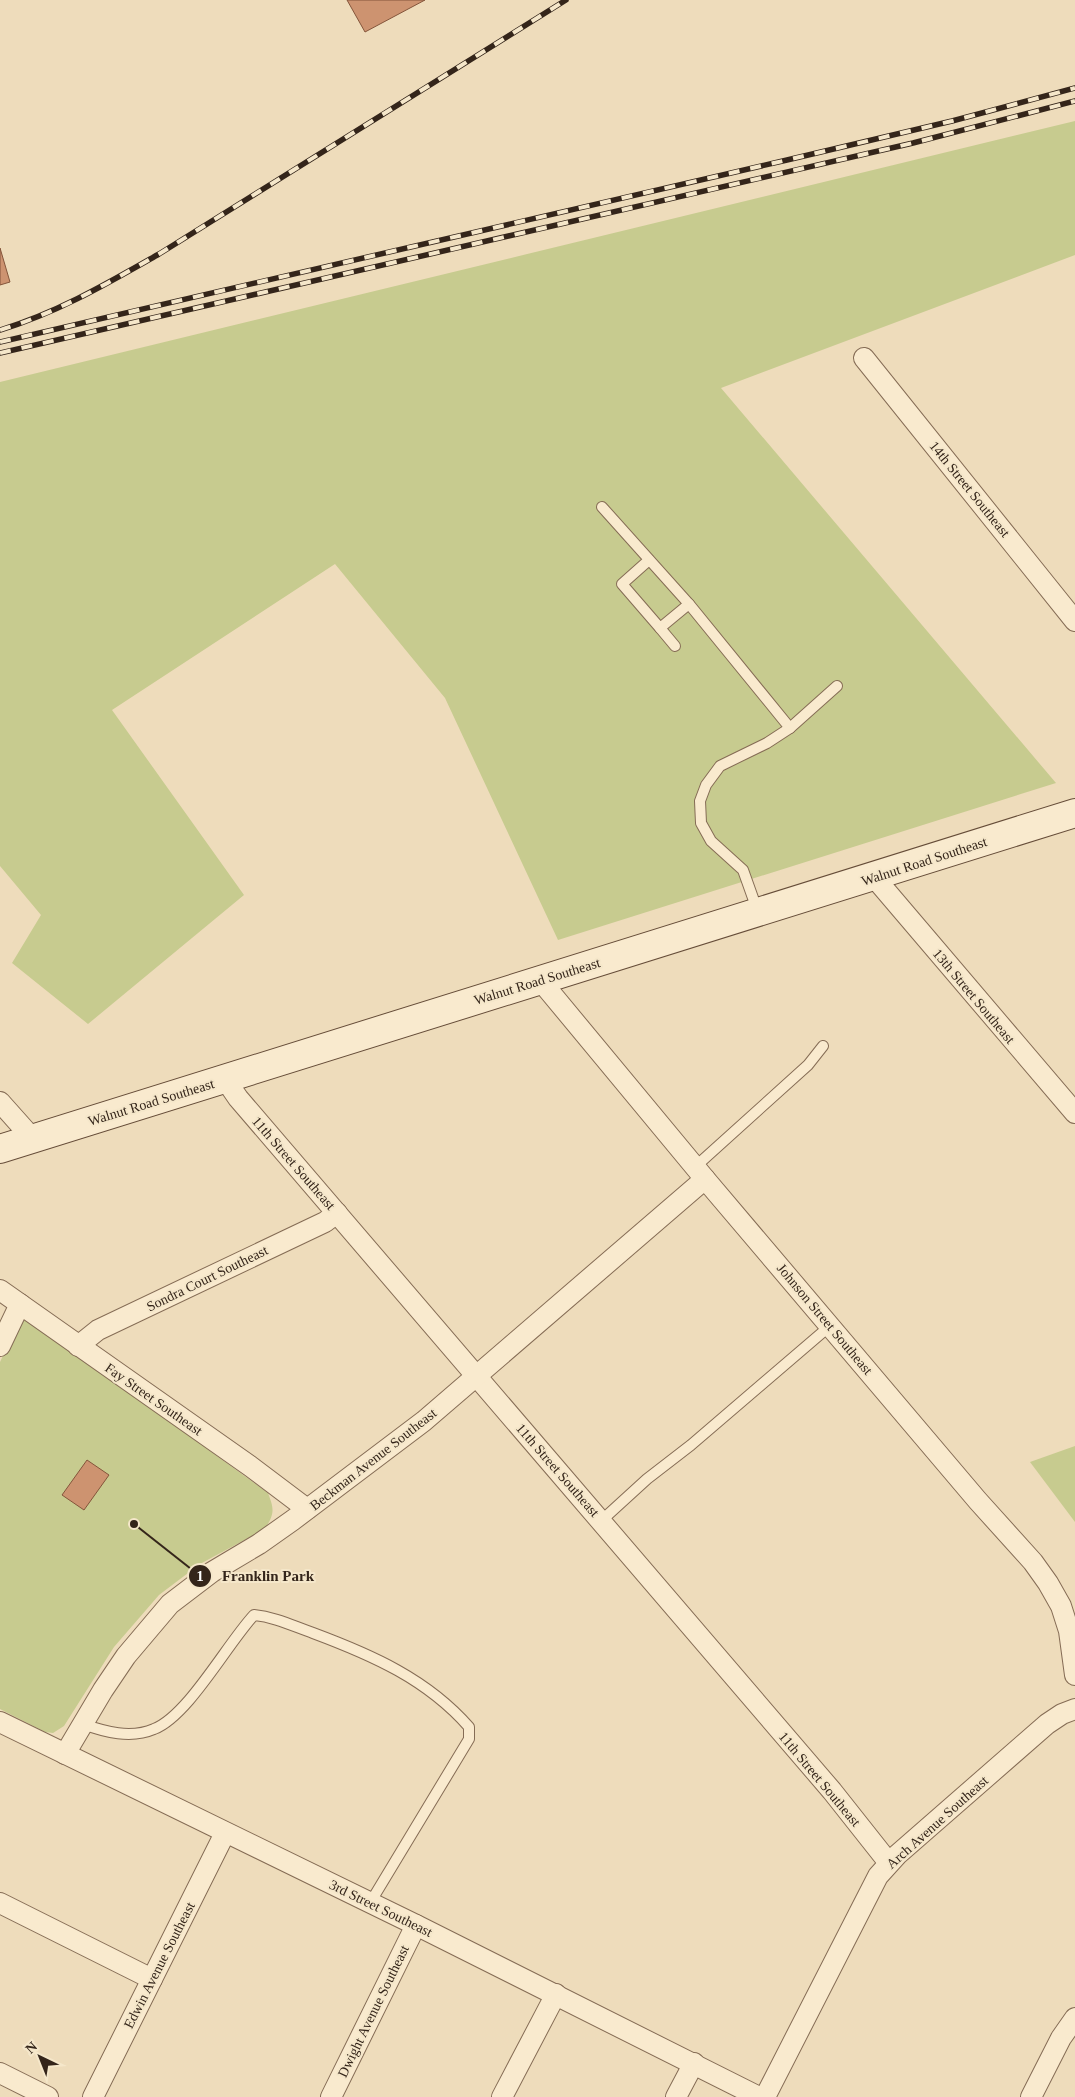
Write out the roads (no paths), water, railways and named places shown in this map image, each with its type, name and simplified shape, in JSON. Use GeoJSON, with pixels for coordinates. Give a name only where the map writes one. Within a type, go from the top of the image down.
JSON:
{"type":"FeatureCollection","features":[{"type":"Feature","properties":{"kind":"main road","name":"Walnut Road Southeast"},"geometry":{"type":"LineString","coordinates":[[0,1149],[1075,814]]}},
{"type":"Feature","properties":{"kind":"street","name":"14th Street Southeast"},"geometry":{"type":"LineString","coordinates":[[864,358],[1075,621]]}},
{"type":"Feature","properties":{"kind":"street","name":"13th Street Southeast"},"geometry":{"type":"LineString","coordinates":[[874,877],[1075,1113]]}},
{"type":"Feature","properties":{"kind":"street","name":"Johnson Street Southeast"},"geometry":{"type":"LineString","coordinates":[[540,980],[700,1173],[978,1501],[1033,1562],[1061,1606],[1069,1631],[1075,1675]]}},
{"type":"Feature","properties":{"kind":"street","name":"11th Street Southeast"},"geometry":{"type":"LineString","coordinates":[[225,1079],[238,1098],[832,1790],[889,1863]]}},
{"type":"Feature","properties":{"kind":"street"},"geometry":{"type":"LineString","coordinates":[[0,1102],[33,1139]]}},
{"type":"Feature","properties":{"kind":"street","name":"Beckman Avenue Southeast"},"geometry":{"type":"LineString","coordinates":[[65,1754],[103,1690],[126,1656],[170,1604],[205,1577],[259,1544],[424,1421],[477,1376],[700,1173]]}},
{"type":"Feature","properties":{"kind":"street","name":"Sondra Court Southeast"},"geometry":{"type":"LineString","coordinates":[[78,1346],[98,1330],[325,1222],[337,1213]]}},
{"type":"Feature","properties":{"kind":"street","name":"Fay Street Southeast"},"geometry":{"type":"LineString","coordinates":[[0,1290],[250,1466],[307,1509]]}},
{"type":"Feature","properties":{"kind":"street"},"geometry":{"type":"LineString","coordinates":[[0,1346],[20,1304]]}},
{"type":"Feature","properties":{"kind":"street","name":"Arch Avenue Southeast"},"geometry":{"type":"LineString","coordinates":[[765,2097],[878,1876],[889,1863],[1047,1724],[1062,1714],[1075,1709]]}},
{"type":"Feature","properties":{"kind":"street","name":"3rd Street Southeast"},"geometry":{"type":"LineString","coordinates":[[0,1722],[556,1994],[759,2097]]}},
{"type":"Feature","properties":{"kind":"street","name":"Edwin Avenue Southeast"},"geometry":{"type":"LineString","coordinates":[[92,2097],[225,1833]]}},
{"type":"Feature","properties":{"kind":"street"},"geometry":{"type":"LineString","coordinates":[[0,1903],[152,1979]]}},
{"type":"Feature","properties":{"kind":"street","name":"Dwight Avenue Southeast"},"geometry":{"type":"LineString","coordinates":[[331,2097],[416,1925]]}},
{"type":"Feature","properties":{"kind":"street"},"geometry":{"type":"LineString","coordinates":[[502,2097],[556,1994]]}},
{"type":"Feature","properties":{"kind":"street"},"geometry":{"type":"LineString","coordinates":[[1031,2097],[1061,2038],[1075,2018]]}},
{"type":"Feature","properties":{"kind":"street"},"geometry":{"type":"LineString","coordinates":[[676,2097],[694,2063]]}},
{"type":"Feature","properties":{"kind":"street"},"geometry":{"type":"LineString","coordinates":[[0,2073],[48,2097]]}},
{"type":"Feature","properties":{"kind":"lane"},"geometry":{"type":"LineString","coordinates":[[602,506],[689,604],[790,728]]}},
{"type":"Feature","properties":{"kind":"lane"},"geometry":{"type":"LineString","coordinates":[[649,560],[622,584],[675,646]]}},
{"type":"Feature","properties":{"kind":"lane"},"geometry":{"type":"LineString","coordinates":[[660,628],[689,604]]}},
{"type":"Feature","properties":{"kind":"lane"},"geometry":{"type":"LineString","coordinates":[[758,913],[744,870],[710,841],[701,823],[700,801],[706,785],[720,766],[767,743],[790,728],[837,686]]}},
{"type":"Feature","properties":{"kind":"lane"},"geometry":{"type":"LineString","coordinates":[[700,1173],[808,1065],[823,1046]]}},
{"type":"Feature","properties":{"kind":"lane"},"geometry":{"type":"LineString","coordinates":[[601,1521],[648,1478],[691,1445],[830,1325]]}},
{"type":"Feature","properties":{"kind":"lane"},"geometry":{"type":"LineString","coordinates":[[83,1724],[104,1732],[132,1734],[154,1730],[174,1717],[254,1615],[269,1617],[337,1642],[405,1673],[452,1707],[469,1727],[469,1739],[370,1903]]}},
{"type":"Feature","properties":{"kind":"railway"},"geometry":{"type":"LineString","coordinates":[[0,330],[62,306],[159,254],[566,0]]}},
{"type":"Feature","properties":{"kind":"railway"},"geometry":{"type":"LineString","coordinates":[[0,342],[787,160],[952,121],[1075,88]]}},
{"type":"Feature","properties":{"kind":"railway"},"geometry":{"type":"LineString","coordinates":[[0,353],[913,143],[1075,101]]}},
{"type":"Feature","properties":{"kind":"place","name":"Franklin Park"},"geometry":{"type":"Point","coordinates":[134,1524]}}]}
